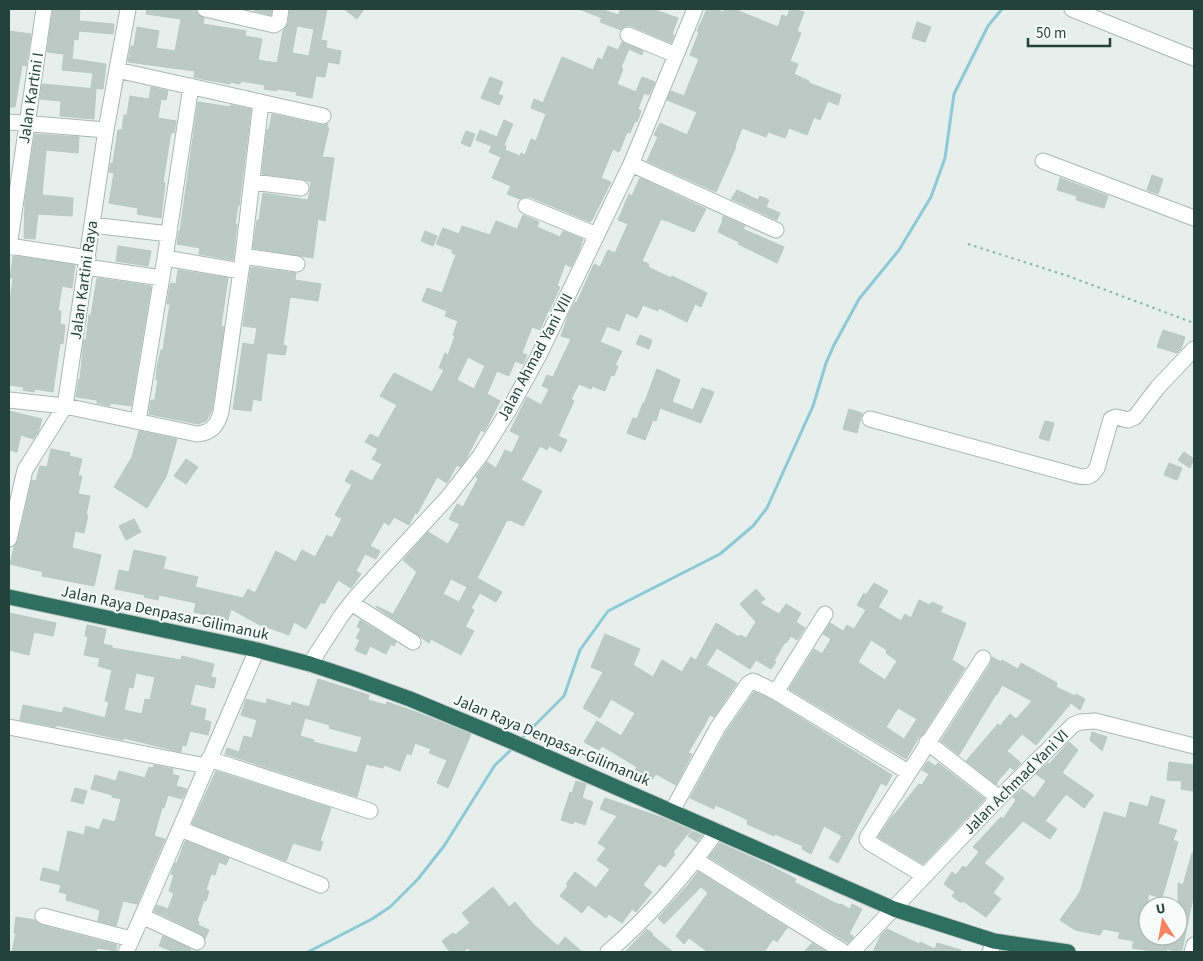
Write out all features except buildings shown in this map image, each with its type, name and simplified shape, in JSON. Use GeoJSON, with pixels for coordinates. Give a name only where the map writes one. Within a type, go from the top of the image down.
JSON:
{"type":"FeatureCollection","features":[{"type":"Feature","properties":{"kind":"highway","name":"Jalan Raya Denpasar-Gilimanuk"},"geometry":{"type":"LineString","coordinates":[[9,597],[257,650],[310,664],[410,699],[672,811],[894,909],[992,947],[1068,952]]}},
{"type":"Feature","properties":{"kind":"street","name":"Jalan Kartini I"},"geometry":{"type":"LineString","coordinates":[[9,247],[44,9]]}},
{"type":"Feature","properties":{"kind":"street","name":"Jalan Kartini Raya"},"geometry":{"type":"LineString","coordinates":[[9,539],[25,470],[65,406],[106,130],[128,9]]}},
{"type":"Feature","properties":{"kind":"street"},"geometry":{"type":"LineString","coordinates":[[206,9],[274,25],[279,22],[281,9]]}},
{"type":"Feature","properties":{"kind":"street","name":"Jalan Ahmad Yani VIII"},"geometry":{"type":"LineString","coordinates":[[310,664],[351,603],[449,496],[480,456],[510,408],[538,358],[631,164],[695,9]]}},
{"type":"Feature","properties":{"kind":"street"},"geometry":{"type":"LineString","coordinates":[[1072,9],[1194,58]]}},
{"type":"Feature","properties":{"kind":"street"},"geometry":{"type":"LineString","coordinates":[[628,35],[676,54]]}},
{"type":"Feature","properties":{"kind":"street"},"geometry":{"type":"LineString","coordinates":[[117,70],[322,116]]}},
{"type":"Feature","properties":{"kind":"street"},"geometry":{"type":"LineString","coordinates":[[138,421],[191,86]]}},
{"type":"Feature","properties":{"kind":"street"},"geometry":{"type":"LineString","coordinates":[[9,400],[65,406],[197,434],[213,429],[218,423],[221,412],[242,264],[261,102]]}},
{"type":"Feature","properties":{"kind":"street"},"geometry":{"type":"LineString","coordinates":[[9,122],[106,130]]}},
{"type":"Feature","properties":{"kind":"street"},"geometry":{"type":"LineString","coordinates":[[1042,161],[1194,218]]}},
{"type":"Feature","properties":{"kind":"street"},"geometry":{"type":"LineString","coordinates":[[631,164],[776,230]]}},
{"type":"Feature","properties":{"kind":"street"},"geometry":{"type":"LineString","coordinates":[[252,182],[301,188]]}},
{"type":"Feature","properties":{"kind":"street"},"geometry":{"type":"LineString","coordinates":[[526,206],[597,236]]}},
{"type":"Feature","properties":{"kind":"street"},"geometry":{"type":"LineString","coordinates":[[92,225],[169,234]]}},
{"type":"Feature","properties":{"kind":"street"},"geometry":{"type":"LineString","coordinates":[[9,247],[162,278]]}},
{"type":"Feature","properties":{"kind":"street"},"geometry":{"type":"LineString","coordinates":[[165,258],[242,264],[297,264]]}},
{"type":"Feature","properties":{"kind":"street"},"geometry":{"type":"LineString","coordinates":[[870,419],[1078,476],[1089,477],[1094,474],[1097,468],[1111,419],[1116,417],[1128,420],[1135,417],[1158,386],[1194,349]]}},
{"type":"Feature","properties":{"kind":"street"},"geometry":{"type":"LineString","coordinates":[[351,603],[413,642]]}},
{"type":"Feature","properties":{"kind":"street"},"geometry":{"type":"LineString","coordinates":[[776,692],[825,614]]}},
{"type":"Feature","properties":{"kind":"street"},"geometry":{"type":"LineString","coordinates":[[43,916],[129,946],[257,650]]}},
{"type":"Feature","properties":{"kind":"street"},"geometry":{"type":"LineString","coordinates":[[925,876],[870,843],[867,839],[982,658]]}},
{"type":"Feature","properties":{"kind":"street"},"geometry":{"type":"LineString","coordinates":[[672,811],[718,727],[751,682],[756,682],[776,692],[908,772]]}},
{"type":"Feature","properties":{"kind":"street","name":"Jalan Achmad Yani VI"},"geometry":{"type":"LineString","coordinates":[[852,952],[1066,730],[1080,722],[1094,721],[1194,746]]}},
{"type":"Feature","properties":{"kind":"street"},"geometry":{"type":"LineString","coordinates":[[9,726],[207,763],[370,811]]}},
{"type":"Feature","properties":{"kind":"street"},"geometry":{"type":"LineString","coordinates":[[927,742],[999,798]]}},
{"type":"Feature","properties":{"kind":"street"},"geometry":{"type":"LineString","coordinates":[[180,829],[321,885]]}},
{"type":"Feature","properties":{"kind":"street"},"geometry":{"type":"LineString","coordinates":[[608,952],[648,916],[672,891],[717,831]]}},
{"type":"Feature","properties":{"kind":"street"},"geometry":{"type":"LineString","coordinates":[[696,860],[844,952]]}},
{"type":"Feature","properties":{"kind":"street"},"geometry":{"type":"LineString","coordinates":[[142,916],[197,942]]}},
{"type":"Feature","properties":{"kind":"street"},"geometry":{"type":"LineString","coordinates":[[1192,952],[1194,945]]}},
{"type":"Feature","properties":{"kind":"path"},"geometry":{"type":"LineString","coordinates":[[968,244],[1068,276],[1194,323]]}},
{"type":"Feature","properties":{"kind":"waterway"},"geometry":{"type":"LineString","coordinates":[[520,740],[564,696],[580,650],[608,611],[720,554],[753,526],[767,508],[813,406],[826,363],[834,345],[859,299],[899,250],[931,197],[945,158],[954,94],[988,26],[1002,9]]}},
{"type":"Feature","properties":{"kind":"waterway"},"geometry":{"type":"LineString","coordinates":[[308,952],[372,919],[390,907],[418,879],[444,846],[495,765],[514,747]]}}]}
